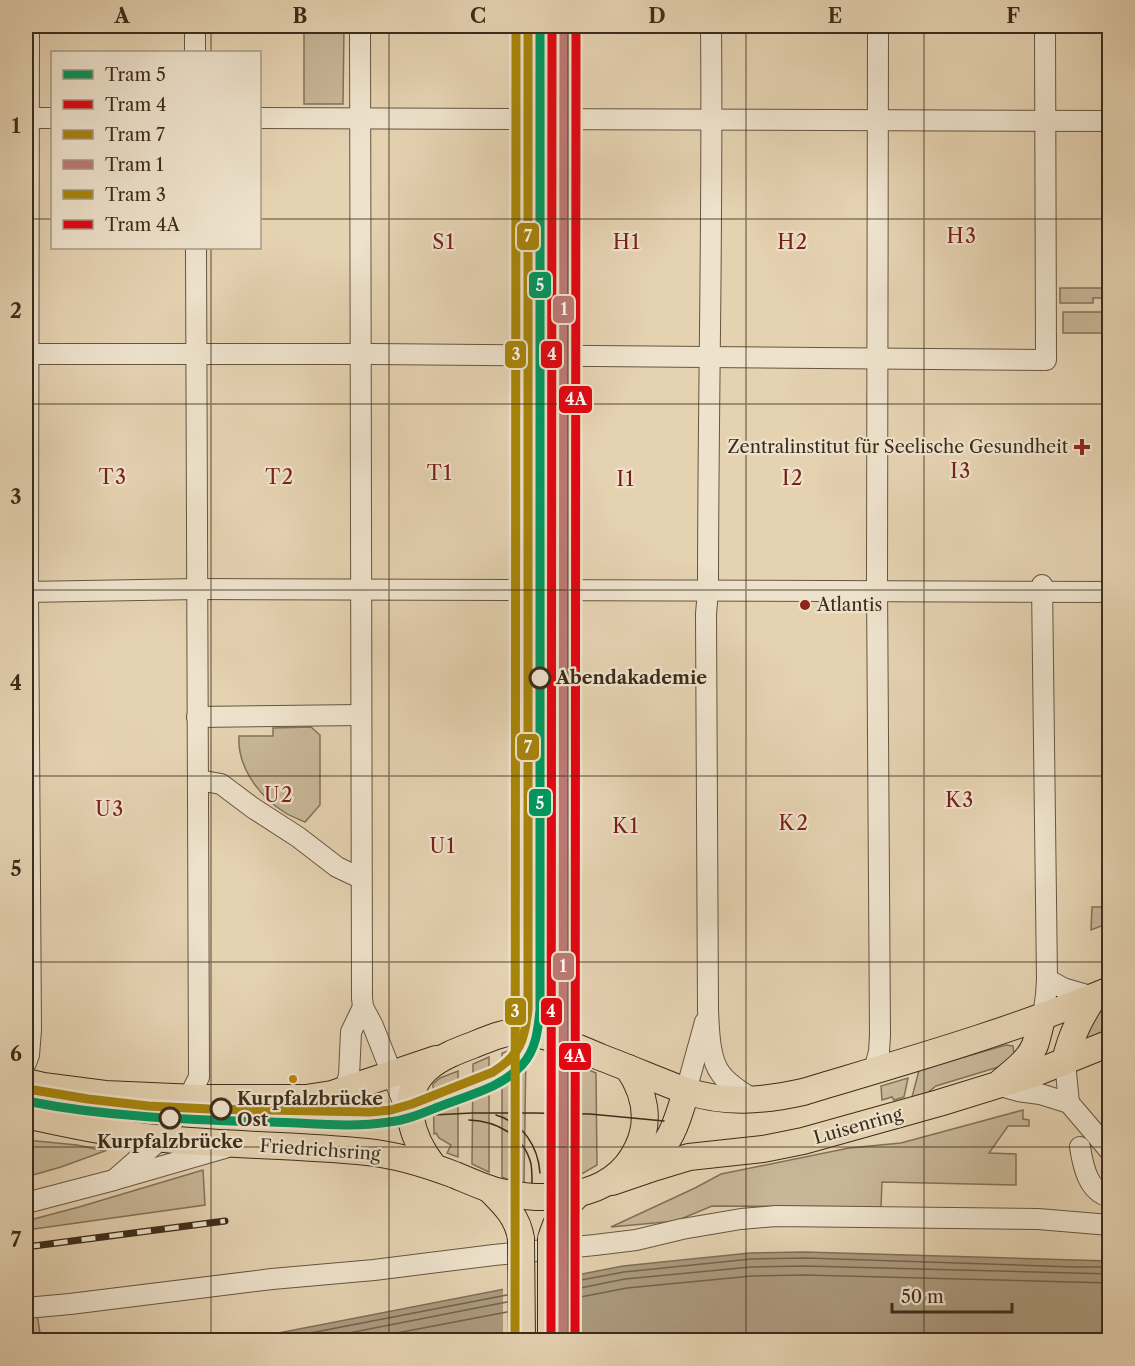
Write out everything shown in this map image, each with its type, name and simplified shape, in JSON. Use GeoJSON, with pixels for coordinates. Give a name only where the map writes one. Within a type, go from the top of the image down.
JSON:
{"type":"FeatureCollection","features":[{"type":"Feature","properties":{"kind":"main road"},"geometry":{"type":"LineString","coordinates":[[628,1068],[636,1080],[644,1106],[645,1119],[641,1141],[630,1163],[621,1172],[612,1180],[590,1190],[558,1197],[536,1197],[489,1189],[434,1167],[419,1145],[412,1124],[410,1105],[412,1095],[417,1083],[430,1067],[454,1053],[489,1038],[507,1033],[524,1032],[534,1022],[580,1049],[628,1068],[686,1091],[711,1098],[754,1100],[803,1092],[976,1040],[1102,993]]}},
{"type":"Feature","properties":{"kind":"main road"},"geometry":{"type":"LineString","coordinates":[[1065,1062],[1074,1031],[1083,1013],[1102,993]]}},
{"type":"Feature","properties":{"kind":"main road"},"geometry":{"type":"LineString","coordinates":[[997,1085],[1030,1053],[1043,1016]]}},
{"type":"Feature","properties":{"kind":"main road","name":"Luisenring"},"geometry":{"type":"LineString","coordinates":[[590,1190],[666,1164],[698,1156],[803,1142],[997,1085],[1065,1062],[1110,1043]]}},
{"type":"Feature","properties":{"kind":"main road"},"geometry":{"type":"LineString","coordinates":[[26,1082],[105,1094],[306,1098],[344,1090],[390,1067],[454,1053]]}},
{"type":"Feature","properties":{"kind":"main road"},"geometry":{"type":"LineString","coordinates":[[635,1174],[656,1157],[670,1137],[686,1091]]}},
{"type":"Feature","properties":{"kind":"main road","name":"Friedrichsring"},"geometry":{"type":"LineString","coordinates":[[26,1115],[136,1136],[370,1152],[434,1167]]}},
{"type":"Feature","properties":{"kind":"main road"},"geometry":{"type":"LineString","coordinates":[[489,1189],[514,1216],[519,1226],[522,1341]]}},
{"type":"Feature","properties":{"kind":"main road"},"geometry":{"type":"LineString","coordinates":[[551,1341],[551,1239],[561,1213],[590,1190]]}},
{"type":"Feature","properties":{"kind":"street"},"geometry":{"type":"LineString","coordinates":[[26,1063],[31,1030],[27,592],[29,26]]}},
{"type":"Feature","properties":{"kind":"street"},"geometry":{"type":"LineString","coordinates":[[195,26],[195,51]]}},
{"type":"Feature","properties":{"kind":"street"},"geometry":{"type":"LineString","coordinates":[[360,26],[362,998],[363,1007],[373,1026],[412,1124]]}},
{"type":"Feature","properties":{"kind":"street"},"geometry":{"type":"LineString","coordinates":[[534,1022],[536,26]]}},
{"type":"Feature","properties":{"kind":"street"},"geometry":{"type":"LineString","coordinates":[[711,26],[711,357],[706,614],[708,1010],[717,1068],[726,1080],[754,1100]]}},
{"type":"Feature","properties":{"kind":"street"},"geometry":{"type":"LineString","coordinates":[[874,1070],[879,1052],[880,1035],[877,591],[878,26]]}},
{"type":"Feature","properties":{"kind":"street"},"geometry":{"type":"LineString","coordinates":[[28,354],[361,354],[1046,360],[1045,26]]}},
{"type":"Feature","properties":{"kind":"street"},"geometry":{"type":"LineString","coordinates":[[27,118],[51,118]]}},
{"type":"Feature","properties":{"kind":"street"},"geometry":{"type":"LineString","coordinates":[[261,118],[1110,121]]}},
{"type":"Feature","properties":{"kind":"street"},"geometry":{"type":"LineString","coordinates":[[114,1180],[162,1138],[189,1097],[199,1077],[196,249]]}},
{"type":"Feature","properties":{"kind":"street"},"geometry":{"type":"LineString","coordinates":[[27,592],[198,589],[877,591],[1042,588],[1110,592]]}},
{"type":"Feature","properties":{"kind":"street"},"geometry":{"type":"LineString","coordinates":[[1042,588],[1047,979],[1043,1016]]}},
{"type":"Feature","properties":{"kind":"street"},"geometry":{"type":"LineString","coordinates":[[197,717],[361,715]]}},
{"type":"Feature","properties":{"kind":"street"},"geometry":{"type":"LineString","coordinates":[[198,781],[221,784],[337,867],[356,876]]}},
{"type":"Feature","properties":{"kind":"street"},"geometry":{"type":"LineString","coordinates":[[1047,979],[1063,988],[1102,993]]}},
{"type":"Feature","properties":{"kind":"street"},"geometry":{"type":"LineString","coordinates":[[344,1090],[350,1068],[351,1032],[363,1007]]}},
{"type":"Feature","properties":{"kind":"street"},"geometry":{"type":"LineString","coordinates":[[686,1091],[708,1010]]}},
{"type":"Feature","properties":{"kind":"street"},"geometry":{"type":"LineString","coordinates":[[1065,1062],[1069,1103]]}},
{"type":"Feature","properties":{"kind":"street"},"geometry":{"type":"LineString","coordinates":[[997,1085],[1041,1094],[1069,1103],[1110,1151]]}},
{"type":"Feature","properties":{"kind":"street"},"geometry":{"type":"LineString","coordinates":[[26,1203],[239,1144]]}},
{"type":"Feature","properties":{"kind":"street"},"geometry":{"type":"LineString","coordinates":[[1080,1147],[1084,1171],[1097,1191],[1105,1197],[1110,1197]]}},
{"type":"Feature","properties":{"kind":"street"},"geometry":{"type":"LineString","coordinates":[[26,1308],[636,1240],[741,1219],[764,1217],[1038,1219],[1110,1225]]}},
{"type":"Feature","properties":{"kind":"shaded area"},"geometry":{"type":"Polygon","coordinates":[[[304,26],[344,26],[343,104],[304,104],[304,26]]]}},
{"type":"Feature","properties":{"kind":"shaded area"},"geometry":{"type":"Polygon","coordinates":[[[1060,288],[1109,288],[1109,303],[1104,303],[1104,298],[1093,298],[1093,303],[1060,303],[1060,288]]]}},
{"type":"Feature","properties":{"kind":"shaded area"},"geometry":{"type":"Polygon","coordinates":[[[1063,312],[1109,312],[1109,333],[1063,333],[1063,312]]]}},
{"type":"Feature","properties":{"kind":"shaded area"},"geometry":{"type":"Polygon","coordinates":[[[311,727],[320,735],[320,805],[305,822],[284,812],[266,798],[251,780],[239,748],[239,736],[273,736],[273,728],[311,727]]]}},
{"type":"Feature","properties":{"kind":"shaded area"},"geometry":{"type":"Polygon","coordinates":[[[1092,907],[1109,907],[1109,923],[1091,930],[1092,907]]]}},
{"type":"Feature","properties":{"kind":"shaded area"},"geometry":{"type":"Polygon","coordinates":[[[1109,1008],[1109,1034],[1088,1041],[1083,1038],[1092,1019],[1109,1008]]]}},
{"type":"Feature","properties":{"kind":"shaded area"},"geometry":{"type":"Polygon","coordinates":[[[1006,1045],[1013,1046],[1015,1062],[936,1086],[921,1098],[911,1101],[919,1070],[1006,1045]]]}},
{"type":"Feature","properties":{"kind":"shaded area"},"geometry":{"type":"Polygon","coordinates":[[[515,1049],[526,1050],[524,1185],[502,1177],[502,1053],[515,1049]]]}},
{"type":"Feature","properties":{"kind":"shaded area"},"geometry":{"type":"Polygon","coordinates":[[[547,1054],[572,1063],[572,1178],[547,1186],[547,1054]]]}},
{"type":"Feature","properties":{"kind":"shaded area"},"geometry":{"type":"Polygon","coordinates":[[[489,1057],[489,1172],[472,1164],[473,1064],[489,1057]]]}},
{"type":"Feature","properties":{"kind":"shaded area"},"geometry":{"type":"Polygon","coordinates":[[[580,1066],[596,1073],[597,1165],[580,1175],[580,1066]]]}},
{"type":"Feature","properties":{"kind":"shaded area"},"geometry":{"type":"Polygon","coordinates":[[[458,1071],[458,1157],[447,1153],[451,1145],[439,1138],[436,1133],[434,1134],[433,1084],[440,1078],[458,1071]]]}},
{"type":"Feature","properties":{"kind":"shaded area"},"geometry":{"type":"Polygon","coordinates":[[[908,1078],[904,1097],[882,1100],[881,1086],[908,1078]]]}},
{"type":"Feature","properties":{"kind":"shaded area"},"geometry":{"type":"Polygon","coordinates":[[[1023,1110],[1023,1119],[1029,1120],[1029,1126],[1008,1126],[989,1153],[1016,1154],[1016,1185],[882,1182],[881,1207],[712,1206],[676,1221],[611,1227],[721,1174],[849,1148],[901,1143],[1023,1110]]]}},
{"type":"Feature","properties":{"kind":"shaded area"},"geometry":{"type":"Polygon","coordinates":[[[26,1140],[77,1145],[105,1151],[26,1177],[26,1140]]]}},
{"type":"Feature","properties":{"kind":"shaded area"},"geometry":{"type":"Polygon","coordinates":[[[203,1170],[205,1205],[27,1230],[26,1221],[203,1170]]]}},
{"type":"Feature","properties":{"kind":"shaded area"},"geometry":{"type":"Polygon","coordinates":[[[37,1313],[41,1340],[26,1340],[26,1315],[37,1313]]]}},
{"type":"Feature","properties":{"kind":"water"},"geometry":{"type":"Polygon","coordinates":[[[805,1252],[1109,1261],[1109,1340],[243,1340],[623,1266],[750,1253],[805,1252]]]}},
{"type":"Feature","properties":{"kind":"pier"},"geometry":{"type":"Polygon","coordinates":[[[570,1273],[570,1340],[503,1340],[503,1287],[570,1273]]]}},
{"type":"Feature","properties":{"kind":"tram line","name":"3"},"geometry":{"type":"LineString","coordinates":[[515,1340],[516,26]]}},
{"type":"Feature","properties":{"kind":"tram line","name":"7"},"geometry":{"type":"LineString","coordinates":[[28,1089],[148,1106],[370,1112],[391,1110],[412,1104],[493,1072],[502,1066],[520,1046],[528,1009],[528,26]]}},
{"type":"Feature","properties":{"kind":"tram line","name":"5"},"geometry":{"type":"LineString","coordinates":[[26,1101],[87,1111],[148,1117],[330,1125],[375,1124],[411,1117],[486,1089],[514,1073],[530,1053],[537,1032],[540,1010],[540,26]]}},
{"type":"Feature","properties":{"kind":"tram line","name":"4"},"geometry":{"type":"LineString","coordinates":[[551,1340],[552,26]]}},
{"type":"Feature","properties":{"kind":"tram line","name":"1"},"geometry":{"type":"LineString","coordinates":[[563,1340],[564,26]]}},
{"type":"Feature","properties":{"kind":"tram line","name":"4A"},"geometry":{"type":"LineString","coordinates":[[575,1340],[576,26]]}},
{"type":"Feature","properties":{"kind":"tram line"},"geometry":{"type":"LineString","coordinates":[[368,1116],[533,1113],[590,1114],[664,1121]]}},
{"type":"Feature","properties":{"kind":"tram line"},"geometry":{"type":"LineString","coordinates":[[496,1115],[514,1124],[527,1137],[536,1154],[540,1173]]}},
{"type":"Feature","properties":{"kind":"tram line"},"geometry":{"type":"LineString","coordinates":[[469,1120],[489,1123],[515,1138],[522,1145],[531,1164],[532,1183]]}},
{"type":"Feature","properties":{"kind":"railway"},"geometry":{"type":"LineString","coordinates":[[26,1247],[225,1221]]}},
{"type":"Feature","properties":{"kind":"place","name":"Zentralinstitut für Seelische Gesundheit"},"geometry":{"type":"Point","coordinates":[1082,447]}},
{"type":"Feature","properties":{"kind":"place","name":"Atlantis"},"geometry":{"type":"Point","coordinates":[805,605]}},
{"type":"Feature","properties":{"kind":"place","name":"Abendakademie"},"geometry":{"type":"Point","coordinates":[540,678]}},
{"type":"Feature","properties":{"kind":"place","name":"Kurpfalzbrücke Ost"},"geometry":{"type":"Point","coordinates":[221,1109]}},
{"type":"Feature","properties":{"kind":"place","name":"Kurpfalzbrücke"},"geometry":{"type":"Point","coordinates":[170,1118]}},
{"type":"Feature","properties":{"kind":"district","name":"H3"},"geometry":{"type":"Point","coordinates":[962,236]}},
{"type":"Feature","properties":{"kind":"district","name":"S1"},"geometry":{"type":"Point","coordinates":[444,242]}},
{"type":"Feature","properties":{"kind":"district","name":"H1"},"geometry":{"type":"Point","coordinates":[627,242]}},
{"type":"Feature","properties":{"kind":"district","name":"H2"},"geometry":{"type":"Point","coordinates":[793,242]}},
{"type":"Feature","properties":{"kind":"district","name":"I3"},"geometry":{"type":"Point","coordinates":[961,471]}},
{"type":"Feature","properties":{"kind":"district","name":"T1"},"geometry":{"type":"Point","coordinates":[440,473]}},
{"type":"Feature","properties":{"kind":"district","name":"T3"},"geometry":{"type":"Point","coordinates":[113,477]}},
{"type":"Feature","properties":{"kind":"district","name":"T2"},"geometry":{"type":"Point","coordinates":[280,477]}},
{"type":"Feature","properties":{"kind":"district","name":"I2"},"geometry":{"type":"Point","coordinates":[793,478]}},
{"type":"Feature","properties":{"kind":"district","name":"I1"},"geometry":{"type":"Point","coordinates":[626,479]}},
{"type":"Feature","properties":{"kind":"district","name":"U2"},"geometry":{"type":"Point","coordinates":[279,795]}},
{"type":"Feature","properties":{"kind":"district","name":"K3"},"geometry":{"type":"Point","coordinates":[960,800]}},
{"type":"Feature","properties":{"kind":"district","name":"U3"},"geometry":{"type":"Point","coordinates":[110,809]}},
{"type":"Feature","properties":{"kind":"district","name":"K2"},"geometry":{"type":"Point","coordinates":[794,823]}},
{"type":"Feature","properties":{"kind":"district","name":"K1"},"geometry":{"type":"Point","coordinates":[626,826]}},
{"type":"Feature","properties":{"kind":"district","name":"U1"},"geometry":{"type":"Point","coordinates":[443,846]}}]}
